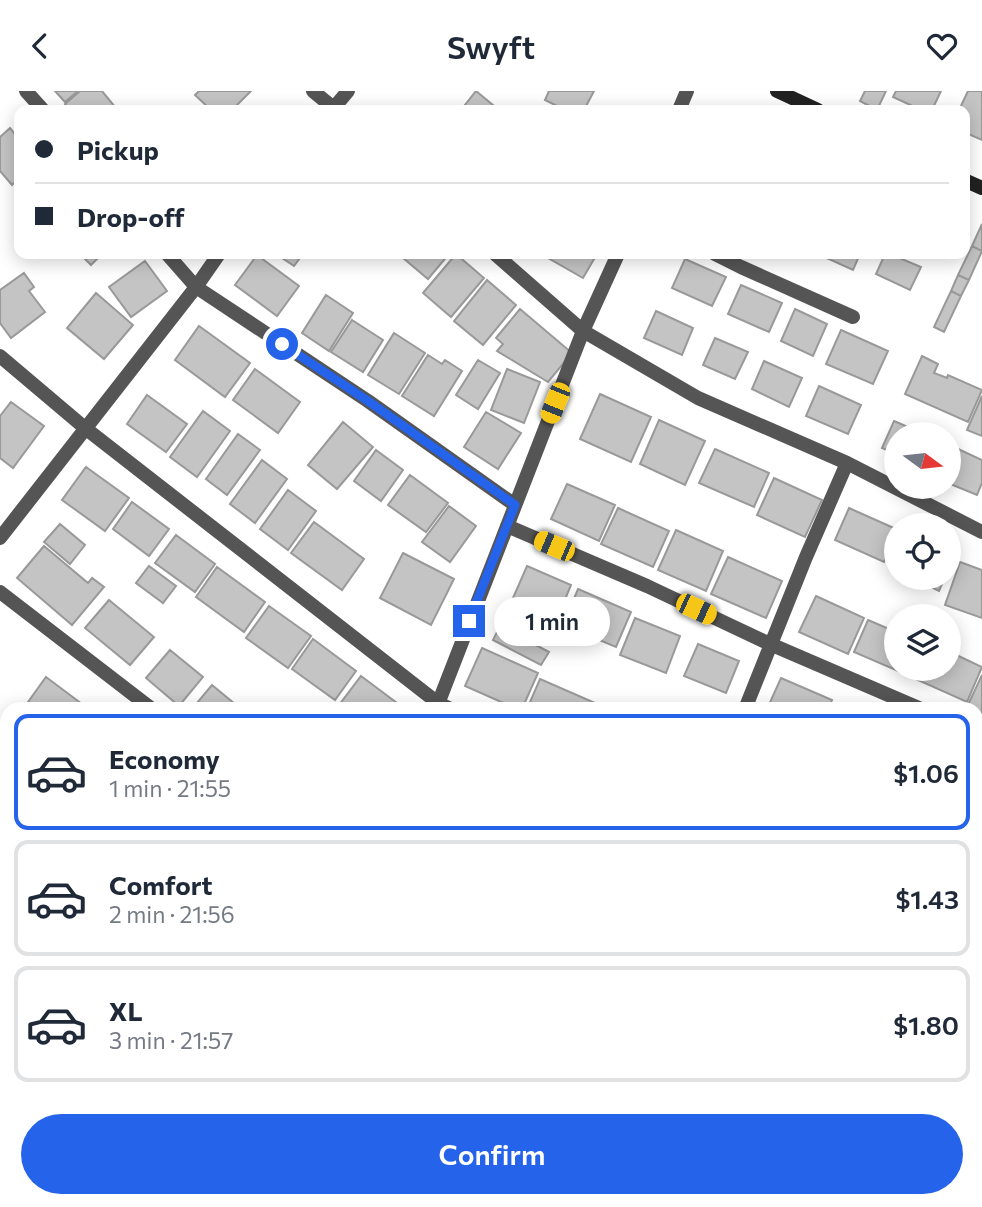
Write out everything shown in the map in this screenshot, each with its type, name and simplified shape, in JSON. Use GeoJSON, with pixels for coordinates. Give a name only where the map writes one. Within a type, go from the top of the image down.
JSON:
{"type":"FeatureCollection","features":[{"type":"Feature","properties":{"kind":"street"},"geometry":{"type":"LineString","coordinates":[[26,91],[39,105]]}},
{"type":"Feature","properties":{"kind":"street"},"geometry":{"type":"LineString","coordinates":[[313,91],[329,105]]}},
{"type":"Feature","properties":{"kind":"street"},"geometry":{"type":"LineString","coordinates":[[337,105],[348,91]]}},
{"type":"Feature","properties":{"kind":"street"},"geometry":{"type":"LineString","coordinates":[[776,91],[807,105]]}},
{"type":"Feature","properties":{"kind":"street"},"geometry":{"type":"LineString","coordinates":[[171,259],[196,287],[368,401],[515,505]]}},
{"type":"Feature","properties":{"kind":"street"},"geometry":{"type":"LineString","coordinates":[[0,538],[216,259]]}},
{"type":"Feature","properties":{"kind":"street"},"geometry":{"type":"LineString","coordinates":[[501,259],[583,331],[698,398],[847,463],[982,532]]}},
{"type":"Feature","properties":{"kind":"street"},"geometry":{"type":"LineString","coordinates":[[444,702],[515,505],[583,331],[616,259]]}},
{"type":"Feature","properties":{"kind":"street"},"geometry":{"type":"LineString","coordinates":[[726,259],[853,317]]}},
{"type":"Feature","properties":{"kind":"street"},"geometry":{"type":"LineString","coordinates":[[0,356],[85,428],[436,702]]}},
{"type":"Feature","properties":{"kind":"street"},"geometry":{"type":"LineString","coordinates":[[748,702],[847,463]]}},
{"type":"Feature","properties":{"kind":"street"},"geometry":{"type":"LineString","coordinates":[[507,526],[905,702]]}},
{"type":"Feature","properties":{"kind":"street"},"geometry":{"type":"LineString","coordinates":[[0,591],[143,702]]}},
{"type":"Feature","properties":{"kind":"building"},"geometry":{"type":"Polygon","coordinates":[[[55,91],[78,91],[65,102],[55,91]]]}},
{"type":"Feature","properties":{"kind":"building"},"geometry":{"type":"Polygon","coordinates":[[[80,91],[102,91],[114,105],[66,105],[80,91]]]}},
{"type":"Feature","properties":{"kind":"building"},"geometry":{"type":"Polygon","coordinates":[[[199,91],[251,91],[237,105],[206,105],[195,95],[199,91]]]}},
{"type":"Feature","properties":{"kind":"building"},"geometry":{"type":"Polygon","coordinates":[[[476,91],[493,105],[465,105],[476,91]]]}},
{"type":"Feature","properties":{"kind":"building"},"geometry":{"type":"Polygon","coordinates":[[[549,91],[594,91],[587,105],[555,105],[545,100],[549,91]]]}},
{"type":"Feature","properties":{"kind":"building"},"geometry":{"type":"Polygon","coordinates":[[[865,91],[886,91],[879,105],[868,105],[860,101],[865,91]]]}},
{"type":"Feature","properties":{"kind":"building"},"geometry":{"type":"Polygon","coordinates":[[[896,91],[941,91],[934,105],[910,105],[893,97],[896,91]]]}},
{"type":"Feature","properties":{"kind":"building"},"geometry":{"type":"Polygon","coordinates":[[[968,91],[982,91],[982,140],[970,135],[970,105],[961,105],[968,91]]]}},
{"type":"Feature","properties":{"kind":"building"},"geometry":{"type":"Polygon","coordinates":[[[10,128],[14,133],[12,185],[0,171],[0,137],[10,128]]]}},
{"type":"Feature","properties":{"kind":"building"},"geometry":{"type":"Polygon","coordinates":[[[982,224],[982,251],[972,246],[982,224]]]}},
{"type":"Feature","properties":{"kind":"building"},"geometry":{"type":"Polygon","coordinates":[[[972,246],[982,251],[969,280],[958,275],[966,259],[970,259],[972,246]]]}},
{"type":"Feature","properties":{"kind":"building"},"geometry":{"type":"Polygon","coordinates":[[[85,259],[97,259],[91,265],[85,259]]]}},
{"type":"Feature","properties":{"kind":"building"},"geometry":{"type":"Polygon","coordinates":[[[254,259],[262,259],[299,286],[277,316],[235,285],[254,259]]]}},
{"type":"Feature","properties":{"kind":"building"},"geometry":{"type":"Polygon","coordinates":[[[284,259],[299,259],[294,266],[284,259]]]}},
{"type":"Feature","properties":{"kind":"building"},"geometry":{"type":"Polygon","coordinates":[[[404,259],[445,259],[428,279],[404,259]]]}},
{"type":"Feature","properties":{"kind":"building"},"geometry":{"type":"Polygon","coordinates":[[[452,259],[462,259],[484,278],[451,317],[423,293],[452,259]]]}},
{"type":"Feature","properties":{"kind":"building"},"geometry":{"type":"Polygon","coordinates":[[[550,259],[594,259],[583,278],[550,259]]]}},
{"type":"Feature","properties":{"kind":"building"},"geometry":{"type":"Polygon","coordinates":[[[685,259],[726,277],[712,306],[672,288],[685,259]]]}},
{"type":"Feature","properties":{"kind":"building"},"geometry":{"type":"Polygon","coordinates":[[[829,259],[858,259],[853,270],[829,259]]]}},
{"type":"Feature","properties":{"kind":"building"},"geometry":{"type":"Polygon","coordinates":[[[883,259],[902,259],[921,267],[910,290],[876,274],[883,259]]]}},
{"type":"Feature","properties":{"kind":"building"},"geometry":{"type":"Polygon","coordinates":[[[145,261],[167,291],[131,317],[109,287],[145,261]]]}},
{"type":"Feature","properties":{"kind":"building"},"geometry":{"type":"Polygon","coordinates":[[[24,273],[34,287],[29,291],[45,312],[11,338],[0,323],[0,290],[24,273]]]}},
{"type":"Feature","properties":{"kind":"building"},"geometry":{"type":"Polygon","coordinates":[[[958,275],[969,280],[961,296],[951,291],[958,275]]]}},
{"type":"Feature","properties":{"kind":"building"},"geometry":{"type":"Polygon","coordinates":[[[487,280],[516,305],[483,345],[454,321],[487,280]]]}},
{"type":"Feature","properties":{"kind":"building"},"geometry":{"type":"Polygon","coordinates":[[[741,285],[782,303],[769,332],[728,314],[741,285]]]}},
{"type":"Feature","properties":{"kind":"building"},"geometry":{"type":"Polygon","coordinates":[[[951,291],[961,296],[944,332],[934,327],[951,291]]]}},
{"type":"Feature","properties":{"kind":"building"},"geometry":{"type":"Polygon","coordinates":[[[96,293],[133,325],[104,359],[67,328],[96,293]]]}},
{"type":"Feature","properties":{"kind":"building"},"geometry":{"type":"Polygon","coordinates":[[[326,295],[353,313],[329,351],[302,333],[326,295]]]}},
{"type":"Feature","properties":{"kind":"building"},"geometry":{"type":"Polygon","coordinates":[[[520,309],[572,353],[548,382],[497,351],[503,344],[496,338],[520,309]]]}},
{"type":"Feature","properties":{"kind":"building"},"geometry":{"type":"Polygon","coordinates":[[[795,309],[827,324],[813,356],[781,341],[795,309]]]}},
{"type":"Feature","properties":{"kind":"building"},"geometry":{"type":"Polygon","coordinates":[[[656,311],[693,328],[682,355],[644,338],[656,311]]]}},
{"type":"Feature","properties":{"kind":"building"},"geometry":{"type":"Polygon","coordinates":[[[352,320],[383,340],[363,372],[331,352],[352,320]]]}},
{"type":"Feature","properties":{"kind":"building"},"geometry":{"type":"Polygon","coordinates":[[[199,326],[250,363],[225,397],[175,360],[199,326]]]}},
{"type":"Feature","properties":{"kind":"building"},"geometry":{"type":"Polygon","coordinates":[[[841,330],[888,351],[873,384],[826,364],[841,330]]]}},
{"type":"Feature","properties":{"kind":"building"},"geometry":{"type":"Polygon","coordinates":[[[394,333],[425,353],[399,394],[368,375],[394,333]]]}},
{"type":"Feature","properties":{"kind":"building"},"geometry":{"type":"Polygon","coordinates":[[[715,338],[748,352],[735,379],[703,365],[715,338]]]}},
{"type":"Feature","properties":{"kind":"building"},"geometry":{"type":"Polygon","coordinates":[[[428,355],[442,364],[445,360],[462,371],[434,416],[402,396],[428,355]]]}},
{"type":"Feature","properties":{"kind":"building"},"geometry":{"type":"Polygon","coordinates":[[[922,356],[938,364],[934,373],[947,378],[948,375],[982,390],[968,422],[905,394],[922,356]]]}},
{"type":"Feature","properties":{"kind":"building"},"geometry":{"type":"Polygon","coordinates":[[[478,360],[500,373],[478,409],[456,395],[478,360]]]}},
{"type":"Feature","properties":{"kind":"building"},"geometry":{"type":"Polygon","coordinates":[[[764,361],[802,378],[789,407],[752,389],[764,361]]]}},
{"type":"Feature","properties":{"kind":"building"},"geometry":{"type":"Polygon","coordinates":[[[255,369],[300,402],[278,433],[233,400],[255,369]]]}},
{"type":"Feature","properties":{"kind":"building"},"geometry":{"type":"Polygon","coordinates":[[[507,369],[540,382],[524,423],[491,410],[507,369]]]}},
{"type":"Feature","properties":{"kind":"building"},"geometry":{"type":"Polygon","coordinates":[[[819,386],[861,405],[848,434],[806,416],[819,386]]]}},
{"type":"Feature","properties":{"kind":"building"},"geometry":{"type":"Polygon","coordinates":[[[600,394],[651,417],[631,462],[580,439],[600,394]]]}},
{"type":"Feature","properties":{"kind":"building"},"geometry":{"type":"Polygon","coordinates":[[[147,395],[187,424],[166,452],[127,424],[147,395]]]}},
{"type":"Feature","properties":{"kind":"building"},"geometry":{"type":"Polygon","coordinates":[[[982,396],[982,436],[967,430],[982,396]]]}},
{"type":"Feature","properties":{"kind":"building"},"geometry":{"type":"Polygon","coordinates":[[[11,402],[44,426],[13,468],[0,458],[0,416],[11,402]]]}},
{"type":"Feature","properties":{"kind":"building"},"geometry":{"type":"Polygon","coordinates":[[[203,411],[230,431],[197,477],[170,457],[203,411]]]}},
{"type":"Feature","properties":{"kind":"building"},"geometry":{"type":"Polygon","coordinates":[[[486,412],[521,433],[498,469],[464,447],[486,412]]]}},
{"type":"Feature","properties":{"kind":"building"},"geometry":{"type":"Polygon","coordinates":[[[659,420],[705,441],[685,485],[640,464],[659,420]]]}},
{"type":"Feature","properties":{"kind":"building"},"geometry":{"type":"Polygon","coordinates":[[[343,422],[373,447],[337,489],[308,465],[343,422]]]}},
{"type":"Feature","properties":{"kind":"building"},"geometry":{"type":"Polygon","coordinates":[[[238,434],[260,450],[227,495],[206,479],[238,434]]]}},
{"type":"Feature","properties":{"kind":"building"},"geometry":{"type":"Polygon","coordinates":[[[715,449],[769,473],[754,507],[699,483],[715,449]]]}},
{"type":"Feature","properties":{"kind":"building"},"geometry":{"type":"Polygon","coordinates":[[[376,450],[403,470],[381,501],[354,481],[376,450]]]}},
{"type":"Feature","properties":{"kind":"building"},"geometry":{"type":"Polygon","coordinates":[[[961,450],[982,460],[982,483],[977,495],[961,488],[961,450]]]}},
{"type":"Feature","properties":{"kind":"building"},"geometry":{"type":"Polygon","coordinates":[[[262,460],[287,479],[255,523],[230,504],[262,460]]]}},
{"type":"Feature","properties":{"kind":"building"},"geometry":{"type":"Polygon","coordinates":[[[86,467],[129,498],[105,531],[62,500],[86,467]]]}},
{"type":"Feature","properties":{"kind":"building"},"geometry":{"type":"Polygon","coordinates":[[[410,475],[448,503],[426,532],[388,505],[410,475]]]}},
{"type":"Feature","properties":{"kind":"building"},"geometry":{"type":"Polygon","coordinates":[[[774,478],[822,500],[805,537],[757,515],[774,478]]]}},
{"type":"Feature","properties":{"kind":"building"},"geometry":{"type":"Polygon","coordinates":[[[567,484],[615,505],[599,541],[551,519],[567,484]]]}},
{"type":"Feature","properties":{"kind":"building"},"geometry":{"type":"Polygon","coordinates":[[[288,490],[316,511],[288,550],[260,529],[288,490]]]}},
{"type":"Feature","properties":{"kind":"building"},"geometry":{"type":"Polygon","coordinates":[[[132,502],[169,529],[149,556],[113,529],[132,502]]]}},
{"type":"Feature","properties":{"kind":"building"},"geometry":{"type":"Polygon","coordinates":[[[449,506],[476,526],[450,562],[422,542],[449,506]]]}},
{"type":"Feature","properties":{"kind":"building"},"geometry":{"type":"Polygon","coordinates":[[[618,508],[669,531],[653,567],[601,544],[618,508]]]}},
{"type":"Feature","properties":{"kind":"building"},"geometry":{"type":"Polygon","coordinates":[[[849,508],[884,524],[884,562],[835,540],[849,508]]]}},
{"type":"Feature","properties":{"kind":"building"},"geometry":{"type":"Polygon","coordinates":[[[314,522],[364,559],[342,590],[291,553],[314,522]]]}},
{"type":"Feature","properties":{"kind":"building"},"geometry":{"type":"Polygon","coordinates":[[[60,524],[85,545],[70,564],[44,542],[60,524]]]}},
{"type":"Feature","properties":{"kind":"building"},"geometry":{"type":"Polygon","coordinates":[[[676,530],[723,551],[706,591],[658,570],[676,530]]]}},
{"type":"Feature","properties":{"kind":"building"},"geometry":{"type":"Polygon","coordinates":[[[176,535],[215,564],[195,592],[155,563],[176,535]]]}},
{"type":"Feature","properties":{"kind":"building"},"geometry":{"type":"Polygon","coordinates":[[[44,546],[88,583],[92,578],[104,587],[72,625],[17,578],[44,546]]]}},
{"type":"Feature","properties":{"kind":"building"},"geometry":{"type":"Polygon","coordinates":[[[403,553],[454,579],[431,625],[380,598],[403,553]]]}},
{"type":"Feature","properties":{"kind":"building"},"geometry":{"type":"Polygon","coordinates":[[[728,557],[782,581],[766,618],[711,594],[728,557]]]}},
{"type":"Feature","properties":{"kind":"building"},"geometry":{"type":"Polygon","coordinates":[[[961,562],[982,570],[982,618],[961,611],[961,604],[945,604],[950,590],[961,590],[961,562]]]}},
{"type":"Feature","properties":{"kind":"building"},"geometry":{"type":"Polygon","coordinates":[[[149,566],[176,586],[163,603],[136,583],[149,566]]]}},
{"type":"Feature","properties":{"kind":"building"},"geometry":{"type":"Polygon","coordinates":[[[527,566],[571,585],[554,626],[509,607],[527,566]]]}},
{"type":"Feature","properties":{"kind":"building"},"geometry":{"type":"Polygon","coordinates":[[[217,567],[265,602],[244,632],[196,597],[217,567]]]}},
{"type":"Feature","properties":{"kind":"building"},"geometry":{"type":"Polygon","coordinates":[[[578,589],[631,612],[616,647],[563,625],[578,589]]]}},
{"type":"Feature","properties":{"kind":"building"},"geometry":{"type":"Polygon","coordinates":[[[816,596],[864,618],[848,654],[799,632],[816,596]]]}},
{"type":"Feature","properties":{"kind":"building"},"geometry":{"type":"Polygon","coordinates":[[[109,600],[154,637],[130,665],[85,628],[109,600]]]}},
{"type":"Feature","properties":{"kind":"building"},"geometry":{"type":"Polygon","coordinates":[[[269,606],[311,636],[288,668],[246,638],[269,606]]]}},
{"type":"Feature","properties":{"kind":"building"},"geometry":{"type":"Polygon","coordinates":[[[635,618],[680,636],[666,673],[620,655],[635,618]]]}},
{"type":"Feature","properties":{"kind":"building"},"geometry":{"type":"Polygon","coordinates":[[[868,620],[884,627],[884,665],[854,652],[868,620]]]}},
{"type":"Feature","properties":{"kind":"building"},"geometry":{"type":"Polygon","coordinates":[[[500,626],[549,652],[541,665],[493,640],[500,626]]]}},
{"type":"Feature","properties":{"kind":"building"},"geometry":{"type":"Polygon","coordinates":[[[313,639],[356,671],[335,700],[292,669],[313,639]]]}},
{"type":"Feature","properties":{"kind":"building"},"geometry":{"type":"Polygon","coordinates":[[[698,644],[739,661],[726,693],[684,676],[698,644]]]}},
{"type":"Feature","properties":{"kind":"building"},"geometry":{"type":"Polygon","coordinates":[[[482,648],[538,673],[525,702],[501,702],[465,686],[482,648]]]}},
{"type":"Feature","properties":{"kind":"building"},"geometry":{"type":"Polygon","coordinates":[[[170,650],[203,677],[182,702],[174,702],[146,678],[170,650]]]}},
{"type":"Feature","properties":{"kind":"building"},"geometry":{"type":"Polygon","coordinates":[[[961,657],[982,667],[967,702],[920,681],[961,681],[961,657]]]}},
{"type":"Feature","properties":{"kind":"building"},"geometry":{"type":"Polygon","coordinates":[[[982,675],[982,702],[969,702],[982,675]]]}},
{"type":"Feature","properties":{"kind":"building"},"geometry":{"type":"Polygon","coordinates":[[[361,676],[396,702],[341,702],[361,676]]]}},
{"type":"Feature","properties":{"kind":"building"},"geometry":{"type":"Polygon","coordinates":[[[46,677],[79,702],[28,702],[46,677]]]}},
{"type":"Feature","properties":{"kind":"building"},"geometry":{"type":"Polygon","coordinates":[[[781,678],[832,700],[831,702],[770,702],[781,678]]]}},
{"type":"Feature","properties":{"kind":"building"},"geometry":{"type":"Polygon","coordinates":[[[540,679],[593,702],[530,702],[540,679]]]}},
{"type":"Feature","properties":{"kind":"building"},"geometry":{"type":"Polygon","coordinates":[[[212,685],[233,702],[198,702],[212,685]]]}},
{"type":"Feature","properties":{"kind":"route"},"geometry":{"type":"LineString","coordinates":[[282,344],[515,505],[469,621]]}}]}
